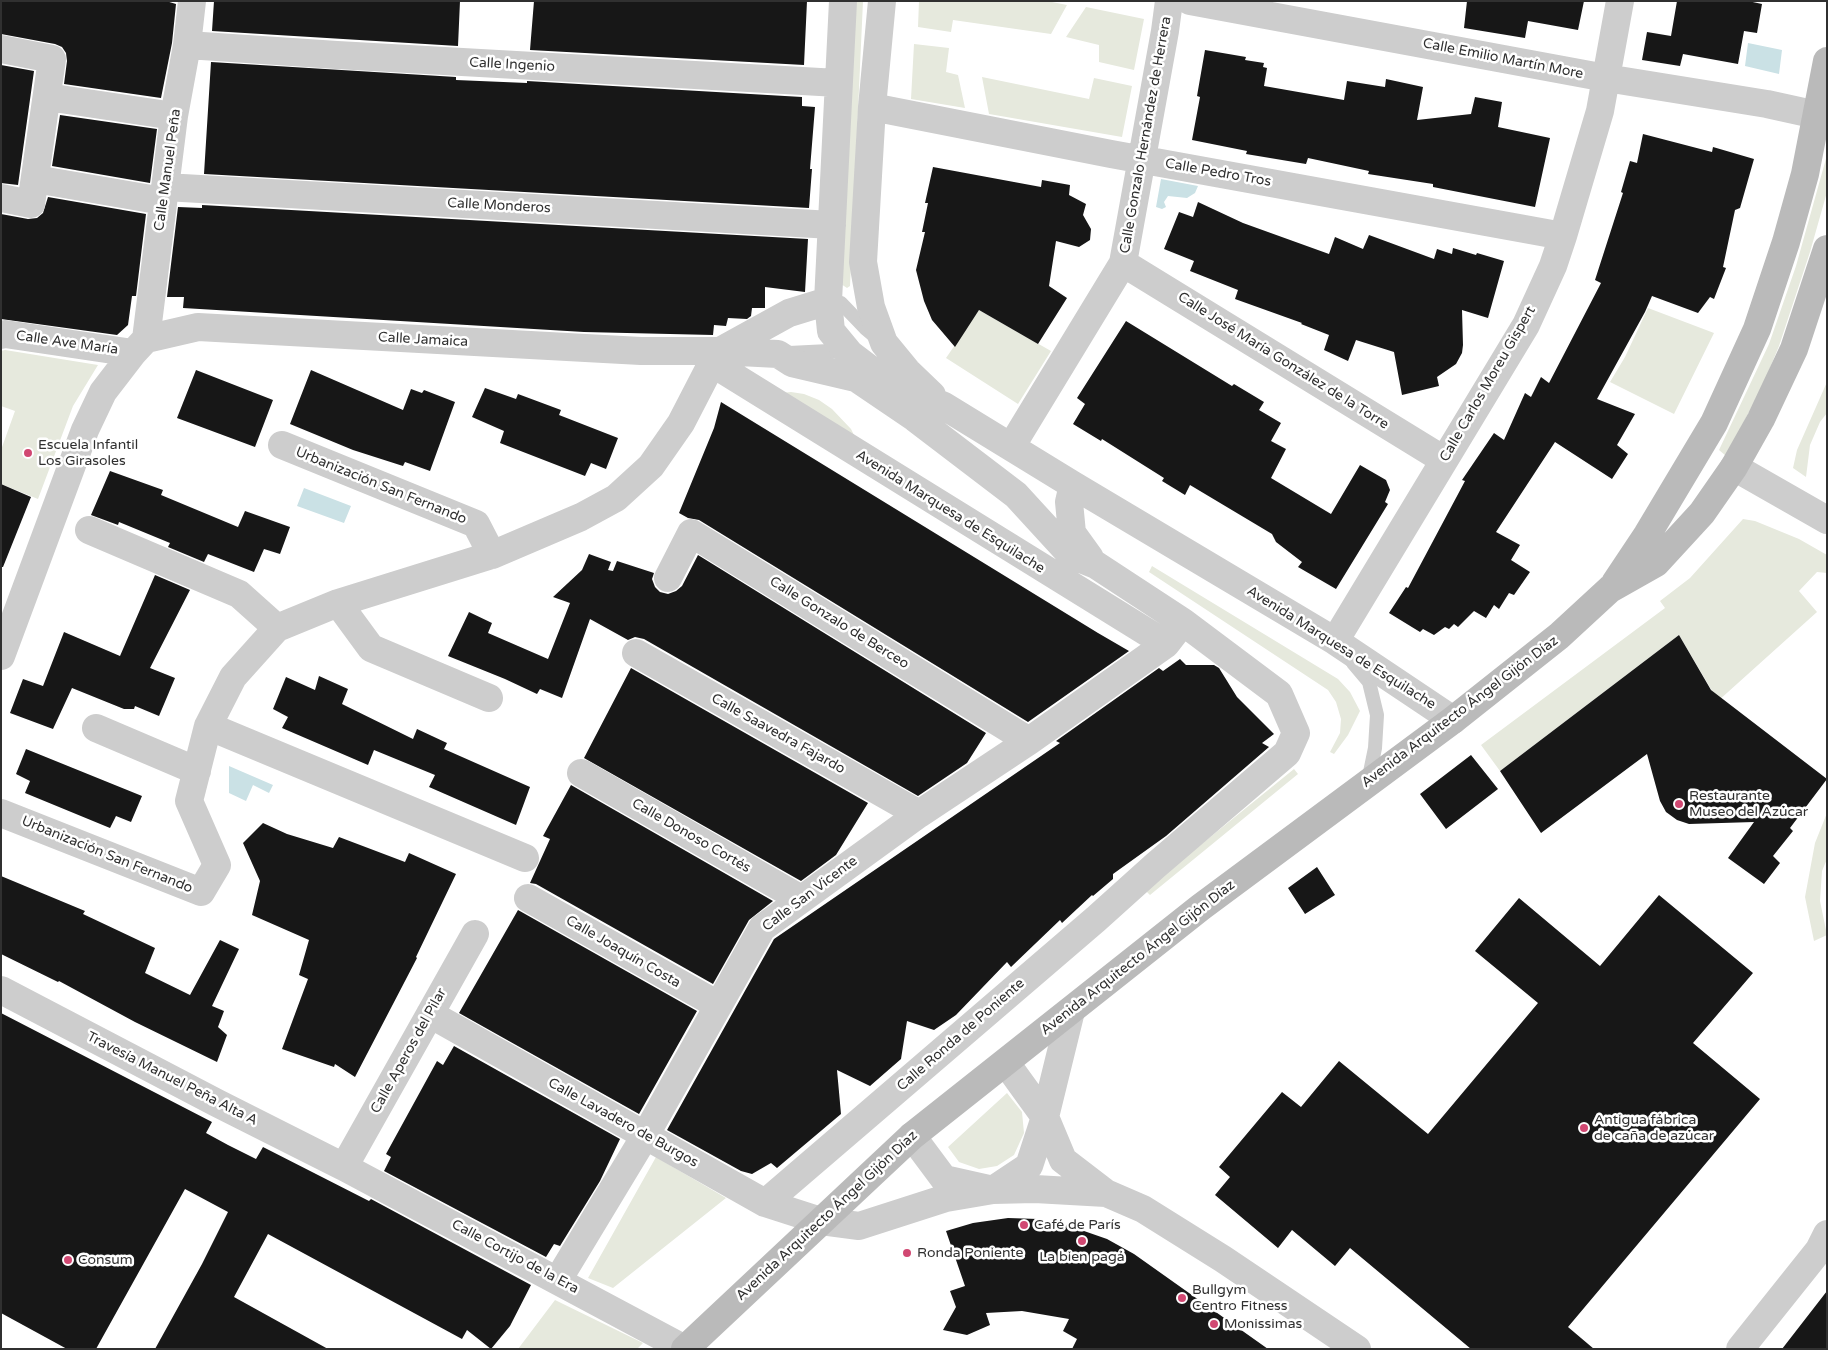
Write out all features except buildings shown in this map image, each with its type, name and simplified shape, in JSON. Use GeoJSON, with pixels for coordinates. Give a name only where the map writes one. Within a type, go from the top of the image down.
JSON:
{"type":"FeatureCollection","features":[{"type":"Feature","properties":{"kind":"main road","name":"Avenida Arquitecto Ángel Gijón Díaz"},"geometry":{"type":"LineString","coordinates":[[1610,590],[1647,535],[1714,423],[1758,329],[1800,191],[1827,61]]}},
{"type":"Feature","properties":{"kind":"main road","name":"Avenida Arquitecto Ángel Gijón Díaz"},"geometry":{"type":"LineString","coordinates":[[685,1349],[912,1136],[1200,907],[1452,720],[1560,636],[1610,590],[1656,563],[1702,513],[1734,466],[1761,420],[1794,349],[1827,250]]}},
{"type":"Feature","properties":{"kind":"street","name":"Calle Manuel Peña"},"geometry":{"type":"LineString","coordinates":[[139,346],[164,194],[174,116],[187,45],[192,1]]}},
{"type":"Feature","properties":{"kind":"street","name":"Avenida Marquesa de Esquilache"},"geometry":{"type":"LineString","coordinates":[[843,1],[828,301],[831,331],[853,366],[915,418],[1016,495],[1070,555],[1096,565],[1183,622],[1279,694],[1296,733],[1288,753],[1156,865]]}},
{"type":"Feature","properties":{"kind":"street","name":"Avenida Marquesa de Esquilache"},"geometry":{"type":"LineString","coordinates":[[882,1],[872,107],[863,262],[870,307],[884,343],[907,372],[944,406]]}},
{"type":"Feature","properties":{"kind":"street","name":"Calle Gonzalo Hernández de Herrera"},"geometry":{"type":"LineString","coordinates":[[1011,447],[1122,263],[1169,1]]}},
{"type":"Feature","properties":{"kind":"street","name":"Calle Emilio Martín More"},"geometry":{"type":"LineString","coordinates":[[1190,1],[1606,78],[1767,104],[1817,115]]}},
{"type":"Feature","properties":{"kind":"street","name":"Calle Carlos Moreu Gispert"},"geometry":{"type":"LineString","coordinates":[[1335,641],[1526,325],[1553,266],[1600,111],[1620,1]]}},
{"type":"Feature","properties":{"kind":"street","name":"Calle Ingenio"},"geometry":{"type":"LineString","coordinates":[[187,45],[838,83]]}},
{"type":"Feature","properties":{"kind":"street"},"geometry":{"type":"LineString","coordinates":[[1,49],[52,59],[31,204],[1,198]]}},
{"type":"Feature","properties":{"kind":"street"},"geometry":{"type":"LineString","coordinates":[[47,98],[174,116]]}},
{"type":"Feature","properties":{"kind":"street","name":"Calle Pedro Tros"},"geometry":{"type":"LineString","coordinates":[[872,107],[1142,160],[1563,236]]}},
{"type":"Feature","properties":{"kind":"street","name":"Calle Monderos"},"geometry":{"type":"LineString","coordinates":[[35,179],[164,194],[832,225]]}},
{"type":"Feature","properties":{"kind":"street","name":"Calle José María González de la Torre"},"geometry":{"type":"LineString","coordinates":[[1122,263],[1444,460]]}},
{"type":"Feature","properties":{"kind":"street","name":"Calle Jamaica"},"geometry":{"type":"LineString","coordinates":[[716,357],[789,313],[828,301]]}},
{"type":"Feature","properties":{"kind":"street","name":"Calle Jamaica"},"geometry":{"type":"LineString","coordinates":[[139,346],[198,327],[641,351],[716,357],[778,354],[792,362],[853,366]]}},
{"type":"Feature","properties":{"kind":"street","name":"Calle Ave María"},"geometry":{"type":"LineString","coordinates":[[1,335],[139,346]]}},
{"type":"Feature","properties":{"kind":"street"},"geometry":{"type":"LineString","coordinates":[[1,656],[85,430],[103,392],[139,346]]}},
{"type":"Feature","properties":{"kind":"street","name":"Avenida Marquesa de Esquilache"},"geometry":{"type":"LineString","coordinates":[[716,357],[1166,644]]}},
{"type":"Feature","properties":{"kind":"street","name":"Urbanización San Fernando"},"geometry":{"type":"LineString","coordinates":[[1,813],[201,892],[217,865],[189,801],[208,726],[233,677],[278,628],[338,604],[492,555],[581,517],[616,498],[651,466],[681,423],[716,357]]}},
{"type":"Feature","properties":{"kind":"street","name":"Avenida Marquesa de Esquilache"},"geometry":{"type":"LineString","coordinates":[[853,366],[944,406],[1335,641],[1452,720]]}},
{"type":"Feature","properties":{"kind":"street","name":"Urbanización San Fernando"},"geometry":{"type":"LineString","coordinates":[[282,445],[476,524],[492,555]]}},
{"type":"Feature","properties":{"kind":"street"},"geometry":{"type":"LineString","coordinates":[[1734,466],[1827,520]]}},
{"type":"Feature","properties":{"kind":"street","name":"Avenida Marquesa de Esquilache"},"geometry":{"type":"LineString","coordinates":[[1073,485],[1069,502],[1072,533],[1096,565]]}},
{"type":"Feature","properties":{"kind":"street"},"geometry":{"type":"LineString","coordinates":[[89,530],[239,594],[278,628]]}},
{"type":"Feature","properties":{"kind":"street","name":"Calle Gonzalo de Berceo"},"geometry":{"type":"LineString","coordinates":[[668,578],[691,533],[1030,741]]}},
{"type":"Feature","properties":{"kind":"street"},"geometry":{"type":"LineString","coordinates":[[338,604],[371,648],[490,698]]}},
{"type":"Feature","properties":{"kind":"street"},"geometry":{"type":"LineString","coordinates":[[1166,644],[1183,622]]}},
{"type":"Feature","properties":{"kind":"street","name":"Calle San Vicente"},"geometry":{"type":"LineString","coordinates":[[558,1280],[645,1136],[762,928],[919,814],[1030,741],[1166,644]]}},
{"type":"Feature","properties":{"kind":"street","name":"Calle Saavedra Fajardo"},"geometry":{"type":"LineString","coordinates":[[636,653],[919,814]]}},
{"type":"Feature","properties":{"kind":"street"},"geometry":{"type":"LineString","coordinates":[[208,726],[525,858]]}},
{"type":"Feature","properties":{"kind":"street"},"geometry":{"type":"LineString","coordinates":[[96,728],[197,771]]}},
{"type":"Feature","properties":{"kind":"street","name":"Calle Donoso Cortés"},"geometry":{"type":"LineString","coordinates":[[581,773],[801,899]]}},
{"type":"Feature","properties":{"kind":"street","name":"Calle Ronda de Poniente"},"geometry":{"type":"LineString","coordinates":[[765,1203],[1096,919],[1156,865]]}},
{"type":"Feature","properties":{"kind":"street","name":"Calle Joaquín Costa"},"geometry":{"type":"LineString","coordinates":[[528,898],[718,1005]]}},
{"type":"Feature","properties":{"kind":"street","name":"Calle Aperos del Pilar"},"geometry":{"type":"LineString","coordinates":[[344,1167],[474,934]]}},
{"type":"Feature","properties":{"kind":"street","name":"Travesía Manuel Peña Alta A"},"geometry":{"type":"LineString","coordinates":[[1,990],[217,1104],[344,1167]]}},
{"type":"Feature","properties":{"kind":"street"},"geometry":{"type":"LineString","coordinates":[[993,1190],[1029,1166],[1046,1117],[1071,1011]]}},
{"type":"Feature","properties":{"kind":"street","name":"Calle Lavadero de Burgos"},"geometry":{"type":"LineString","coordinates":[[430,1014],[765,1203],[821,1221],[859,1226],[946,1198],[993,1190]]}},
{"type":"Feature","properties":{"kind":"street"},"geometry":{"type":"LineString","coordinates":[[1006,1062],[1046,1117],[1063,1160],[1106,1194],[1143,1209],[1357,1349]]}},
{"type":"Feature","properties":{"kind":"street"},"geometry":{"type":"LineString","coordinates":[[912,1136],[944,1179],[993,1190],[1035,1189],[1106,1194]]}},
{"type":"Feature","properties":{"kind":"street","name":"Calle Cortijo de la Era"},"geometry":{"type":"LineString","coordinates":[[344,1167],[685,1349]]}},
{"type":"Feature","properties":{"kind":"street"},"geometry":{"type":"LineString","coordinates":[[1740,1349],[1819,1250],[1827,1234]]}},
{"type":"Feature","properties":{"kind":"lane"},"geometry":{"type":"LineString","coordinates":[[828,301],[841,303],[865,328],[884,343]]}},
{"type":"Feature","properties":{"kind":"lane"},"geometry":{"type":"LineString","coordinates":[[887,382],[915,418]]}},
{"type":"Feature","properties":{"kind":"lane"},"geometry":{"type":"LineString","coordinates":[[1335,641],[1368,682],[1377,715],[1375,748],[1368,782]]}},
{"type":"Feature","properties":{"kind":"shaded area"},"geometry":{"type":"Polygon","coordinates":[[[854,1],[863,1],[850,286],[847,288],[841,284],[854,1]]]}},
{"type":"Feature","properties":{"kind":"shaded area"},"geometry":{"type":"Polygon","coordinates":[[[919,1],[1047,1],[1067,5],[1051,34],[953,20],[951,32],[918,27],[919,1]]]}},
{"type":"Feature","properties":{"kind":"shaded area"},"geometry":{"type":"Polygon","coordinates":[[[1086,7],[1144,19],[1134,70],[1099,62],[1099,45],[1066,37],[1086,7]]]}},
{"type":"Feature","properties":{"kind":"shaded area"},"geometry":{"type":"Polygon","coordinates":[[[914,44],[949,48],[946,72],[958,75],[965,108],[911,99],[914,44]]]}},
{"type":"Feature","properties":{"kind":"shaded area"},"geometry":{"type":"Polygon","coordinates":[[[982,77],[1089,99],[1094,78],[1132,86],[1122,137],[989,114],[982,77]]]}},
{"type":"Feature","properties":{"kind":"shaded area"},"geometry":{"type":"Polygon","coordinates":[[[1827,155],[1827,192],[1810,252],[1779,346],[1761,389],[1726,456],[1719,450],[1769,344],[1796,266],[1827,155]]]}},
{"type":"Feature","properties":{"kind":"shaded area"},"geometry":{"type":"Polygon","coordinates":[[[1648,308],[1714,333],[1674,414],[1610,382],[1625,357],[1648,308]]]}},
{"type":"Feature","properties":{"kind":"shaded area"},"geometry":{"type":"Polygon","coordinates":[[[979,310],[1051,351],[1018,404],[946,358],[979,310]]]}},
{"type":"Feature","properties":{"kind":"shaded area","name":"Escuela Infantil Los Girasoles"},"geometry":{"type":"Polygon","coordinates":[[[5,350],[98,365],[73,406],[38,499],[1,484],[1,450],[15,411],[1,406],[1,351],[5,350]]]}},
{"type":"Feature","properties":{"kind":"shaded area"},"geometry":{"type":"Polygon","coordinates":[[[1827,382],[1827,413],[1820,422],[1810,445],[1806,477],[1793,468],[1797,450],[1827,382]]]}},
{"type":"Feature","properties":{"kind":"shaded area"},"geometry":{"type":"Polygon","coordinates":[[[781,393],[804,394],[819,400],[832,409],[851,429],[856,439],[781,393]]]}},
{"type":"Feature","properties":{"kind":"shaded area"},"geometry":{"type":"Polygon","coordinates":[[[1743,519],[1755,521],[1799,539],[1827,555],[1827,573],[1817,572],[1799,591],[1817,612],[1718,701],[1679,635],[1500,771],[1481,745],[1665,608],[1660,601],[1690,578],[1743,519]]]}},
{"type":"Feature","properties":{"kind":"shaded area"},"geometry":{"type":"Polygon","coordinates":[[[1152,566],[1338,679],[1350,692],[1360,711],[1348,735],[1334,754],[1330,752],[1340,733],[1341,719],[1336,702],[1328,690],[1149,572],[1152,566]]]}},
{"type":"Feature","properties":{"kind":"shaded area"},"geometry":{"type":"Polygon","coordinates":[[[1294,769],[1298,774],[1150,895],[1145,890],[1294,769]]]}},
{"type":"Feature","properties":{"kind":"shaded area"},"geometry":{"type":"Polygon","coordinates":[[[1827,813],[1827,859],[1822,871],[1820,901],[1827,935],[1814,941],[1805,897],[1815,843],[1827,813]]]}},
{"type":"Feature","properties":{"kind":"shaded area"},"geometry":{"type":"Polygon","coordinates":[[[1007,1093],[1022,1112],[1024,1133],[1014,1155],[997,1166],[979,1169],[959,1162],[948,1147],[1007,1093]]]}},
{"type":"Feature","properties":{"kind":"shaded area"},"geometry":{"type":"Polygon","coordinates":[[[656,1157],[726,1198],[613,1288],[588,1278],[656,1157]]]}},
{"type":"Feature","properties":{"kind":"shaded area"},"geometry":{"type":"Polygon","coordinates":[[[555,1300],[643,1343],[637,1349],[518,1349],[555,1300]]]}},
{"type":"Feature","properties":{"kind":"water"},"geometry":{"type":"Polygon","coordinates":[[[1748,43],[1782,50],[1779,74],[1745,66],[1748,43]]]}},
{"type":"Feature","properties":{"kind":"water"},"geometry":{"type":"Polygon","coordinates":[[[1161,179],[1198,186],[1195,193],[1187,198],[1168,196],[1164,202],[1166,207],[1162,209],[1156,207],[1161,179]]]}},
{"type":"Feature","properties":{"kind":"water"},"geometry":{"type":"Polygon","coordinates":[[[304,488],[351,506],[344,523],[297,506],[304,488]]]}},
{"type":"Feature","properties":{"kind":"water"},"geometry":{"type":"Polygon","coordinates":[[[229,766],[273,785],[269,793],[253,785],[246,801],[229,793],[229,766]]]}},
{"type":"Feature","properties":{"kind":"place","name":"Escuela Infantil Los Girasoles"},"geometry":{"type":"Point","coordinates":[28,453]}},
{"type":"Feature","properties":{"kind":"place","name":"Restaurante Museo del Azúcar"},"geometry":{"type":"Point","coordinates":[1679,804]}},
{"type":"Feature","properties":{"kind":"place","name":"Antigua fábrica de caña de azúcar"},"geometry":{"type":"Point","coordinates":[1584,1128]}},
{"type":"Feature","properties":{"kind":"place","name":"Café de París"},"geometry":{"type":"Point","coordinates":[1024,1225]}},
{"type":"Feature","properties":{"kind":"place","name":"La bien pagá"},"geometry":{"type":"Point","coordinates":[1082,1241]}},
{"type":"Feature","properties":{"kind":"place","name":"Ronda Poniente"},"geometry":{"type":"Point","coordinates":[907,1253]}},
{"type":"Feature","properties":{"kind":"place","name":"Consum"},"geometry":{"type":"Point","coordinates":[68,1260]}},
{"type":"Feature","properties":{"kind":"place","name":"Bullgym Centro Fitness"},"geometry":{"type":"Point","coordinates":[1182,1298]}},
{"type":"Feature","properties":{"kind":"place","name":"Monissimas"},"geometry":{"type":"Point","coordinates":[1214,1324]}}]}
